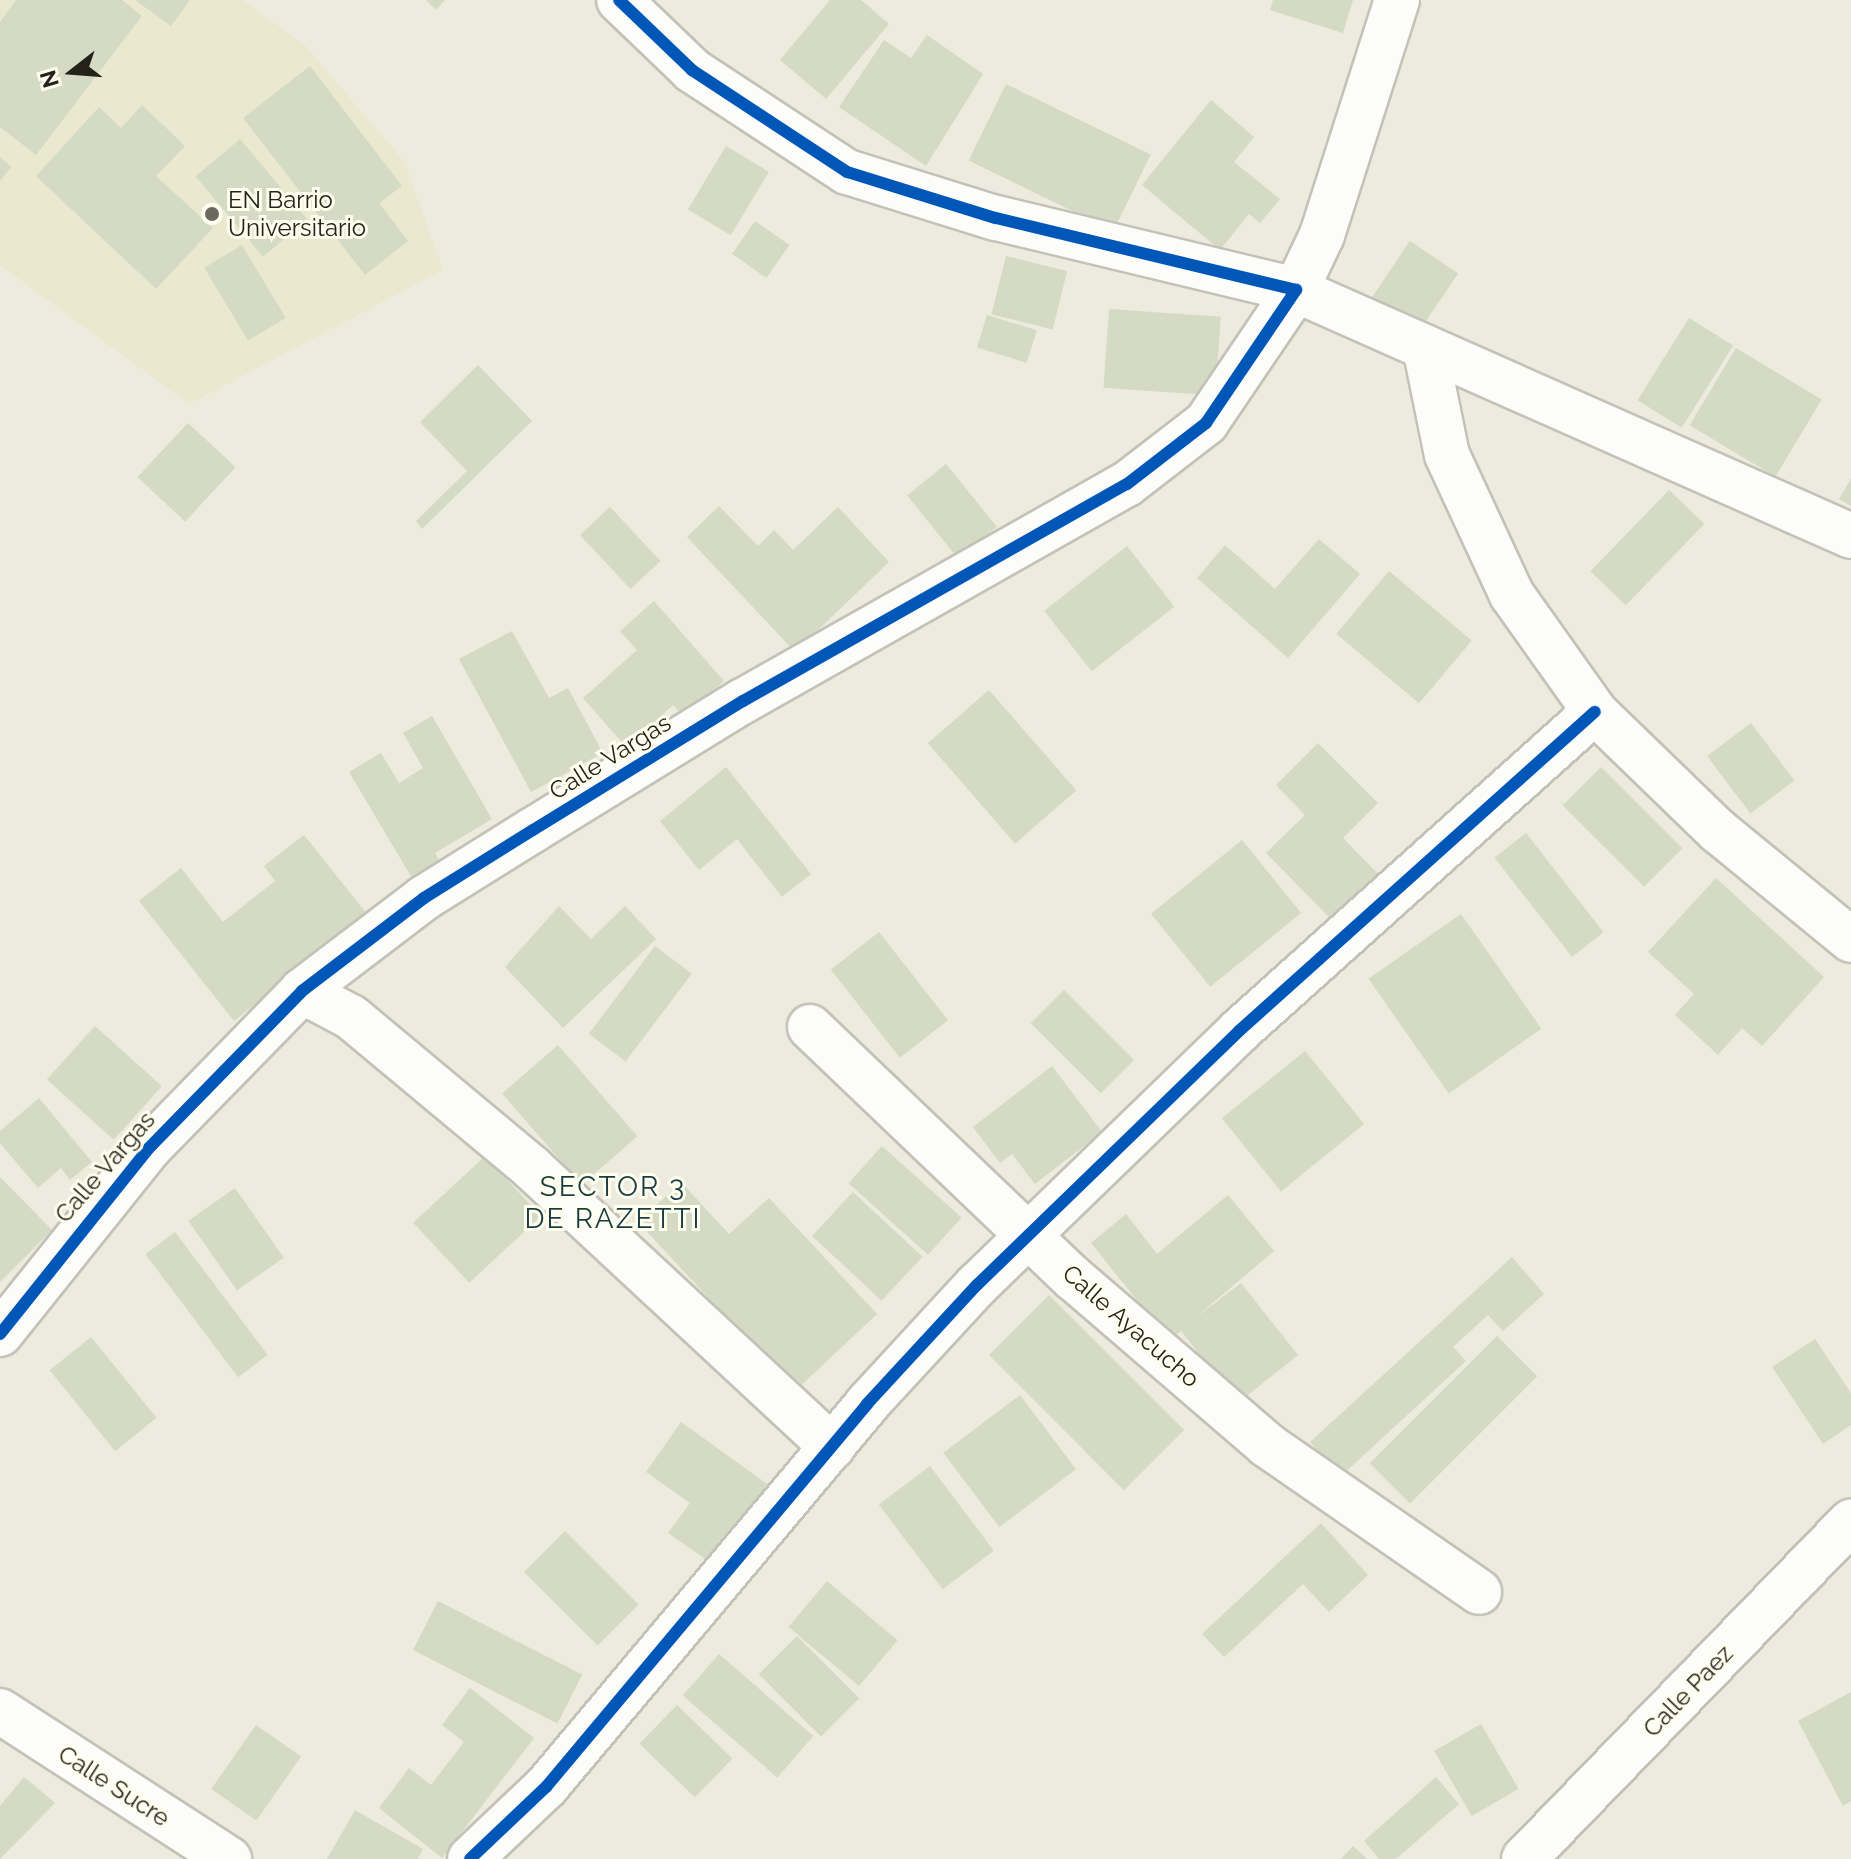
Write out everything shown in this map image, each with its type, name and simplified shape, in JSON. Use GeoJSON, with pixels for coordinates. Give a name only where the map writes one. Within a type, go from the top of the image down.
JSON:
{"type":"FeatureCollection","features":[{"type":"Feature","properties":{"kind":"street"},"geometry":{"type":"LineString","coordinates":[[619,0],[692,70],[847,172],[995,218],[1296,290],[1851,536]]}},
{"type":"Feature","properties":{"kind":"street","name":"Calle Vargas"},"geometry":{"type":"LineString","coordinates":[[0,1334],[149,1148],[302,991],[424,898],[533,830],[1127,484],[1206,423],[1296,290],[1322,235],[1397,0]]}},
{"type":"Feature","properties":{"kind":"street"},"geometry":{"type":"LineString","coordinates":[[1425,347],[1447,455],[1505,581],[1595,712],[1718,831],[1851,940]]}},
{"type":"Feature","properties":{"kind":"street"},"geometry":{"type":"LineString","coordinates":[[470,1859],[546,1787],[832,1447],[1029,1233],[1239,1031],[1595,712]]}},
{"type":"Feature","properties":{"kind":"street"},"geometry":{"type":"LineString","coordinates":[[302,991],[351,1017],[532,1168],[832,1447]]}},
{"type":"Feature","properties":{"kind":"street","name":"Calle Ayacucho"},"geometry":{"type":"LineString","coordinates":[[810,1027],[1029,1233],[1267,1445],[1479,1592]]}},
{"type":"Feature","properties":{"kind":"street","name":"Calle Paez"},"geometry":{"type":"LineString","coordinates":[[1524,1859],[1851,1522]]}},
{"type":"Feature","properties":{"kind":"street","name":"Calle Sucre"},"geometry":{"type":"LineString","coordinates":[[0,1711],[229,1859]]}},
{"type":"Feature","properties":{"kind":"shaded area","name":"EN Barrio Universitario"},"geometry":{"type":"Polygon","coordinates":[[[0,0],[242,0],[305,45],[405,163],[443,270],[189,404],[0,265],[0,0]]]}},
{"type":"Feature","properties":{"kind":"building"},"geometry":{"type":"Polygon","coordinates":[[[16,0],[122,0],[142,16],[36,155],[0,127],[0,22],[16,0]]]}},
{"type":"Feature","properties":{"kind":"building"},"geometry":{"type":"Polygon","coordinates":[[[135,0],[190,0],[171,26],[135,0]]]}},
{"type":"Feature","properties":{"kind":"building"},"geometry":{"type":"Polygon","coordinates":[[[426,0],[445,0],[436,10],[426,0]]]}},
{"type":"Feature","properties":{"kind":"building"},"geometry":{"type":"Polygon","coordinates":[[[830,0],[861,0],[889,24],[826,99],[780,60],[830,0]]]}},
{"type":"Feature","properties":{"kind":"building"},"geometry":{"type":"Polygon","coordinates":[[[1273,0],[1353,0],[1343,33],[1270,10],[1273,0]]]}},
{"type":"Feature","properties":{"kind":"building"},"geometry":{"type":"Polygon","coordinates":[[[927,35],[983,74],[926,166],[839,107],[884,40],[911,58],[927,35]]]}},
{"type":"Feature","properties":{"kind":"building"},"geometry":{"type":"Polygon","coordinates":[[[310,66],[402,186],[379,203],[408,241],[365,275],[243,118],[310,66]]]}},
{"type":"Feature","properties":{"kind":"building"},"geometry":{"type":"Polygon","coordinates":[[[1006,84],[1151,155],[1113,231],[969,160],[1006,84]]]}},
{"type":"Feature","properties":{"kind":"building"},"geometry":{"type":"Polygon","coordinates":[[[1211,100],[1254,137],[1234,162],[1280,199],[1260,223],[1249,214],[1220,250],[1142,185],[1211,100]]]}},
{"type":"Feature","properties":{"kind":"building"},"geometry":{"type":"Polygon","coordinates":[[[142,105],[185,146],[156,176],[213,228],[156,289],[36,176],[99,107],[121,128],[142,105]]]}},
{"type":"Feature","properties":{"kind":"building"},"geometry":{"type":"Polygon","coordinates":[[[240,139],[307,219],[263,257],[196,176],[240,139]]]}},
{"type":"Feature","properties":{"kind":"building"},"geometry":{"type":"Polygon","coordinates":[[[726,146],[769,172],[731,235],[688,209],[726,146]]]}},
{"type":"Feature","properties":{"kind":"building"},"geometry":{"type":"Polygon","coordinates":[[[0,157],[11,167],[0,181],[0,157]]]}},
{"type":"Feature","properties":{"kind":"building"},"geometry":{"type":"Polygon","coordinates":[[[755,221],[789,245],[766,278],[732,254],[755,221]]]}},
{"type":"Feature","properties":{"kind":"building"},"geometry":{"type":"Polygon","coordinates":[[[1410,241],[1458,273],[1414,338],[1366,306],[1410,241]]]}},
{"type":"Feature","properties":{"kind":"building"},"geometry":{"type":"Polygon","coordinates":[[[242,245],[286,318],[248,341],[204,268],[242,245]]]}},
{"type":"Feature","properties":{"kind":"building"},"geometry":{"type":"Polygon","coordinates":[[[1006,256],[1067,271],[1053,329],[991,314],[1006,256]]]}},
{"type":"Feature","properties":{"kind":"building"},"geometry":{"type":"Polygon","coordinates":[[[1109,309],[1221,317],[1215,396],[1103,388],[1109,309]]]}},
{"type":"Feature","properties":{"kind":"building"},"geometry":{"type":"Polygon","coordinates":[[[987,315],[1037,330],[1027,363],[977,348],[987,315]]]}},
{"type":"Feature","properties":{"kind":"building"},"geometry":{"type":"Polygon","coordinates":[[[1689,318],[1733,346],[1682,428],[1638,400],[1689,318]]]}},
{"type":"Feature","properties":{"kind":"building"},"geometry":{"type":"Polygon","coordinates":[[[1736,348],[1822,400],[1775,477],[1690,425],[1736,348]]]}},
{"type":"Feature","properties":{"kind":"building"},"geometry":{"type":"Polygon","coordinates":[[[478,365],[532,421],[422,529],[416,521],[467,471],[420,422],[478,365]]]}},
{"type":"Feature","properties":{"kind":"building"},"geometry":{"type":"Polygon","coordinates":[[[188,423],[236,467],[185,521],[138,477],[188,423]]]}},
{"type":"Feature","properties":{"kind":"building"},"geometry":{"type":"Polygon","coordinates":[[[946,464],[997,527],[958,558],[907,495],[946,464]]]}},
{"type":"Feature","properties":{"kind":"building"},"geometry":{"type":"Polygon","coordinates":[[[1851,479],[1851,506],[1839,499],[1851,479]]]}},
{"type":"Feature","properties":{"kind":"building"},"geometry":{"type":"Polygon","coordinates":[[[1669,490],[1704,524],[1626,605],[1591,571],[1669,490]]]}},
{"type":"Feature","properties":{"kind":"building"},"geometry":{"type":"Polygon","coordinates":[[[719,506],[758,546],[774,530],[793,550],[838,507],[889,562],[795,652],[687,537],[719,506]]]}},
{"type":"Feature","properties":{"kind":"building"},"geometry":{"type":"Polygon","coordinates":[[[610,507],[660,561],[630,589],[580,535],[610,507]]]}},
{"type":"Feature","properties":{"kind":"building"},"geometry":{"type":"Polygon","coordinates":[[[1319,539],[1360,574],[1288,658],[1197,578],[1225,545],[1275,589],[1319,539]]]}},
{"type":"Feature","properties":{"kind":"building"},"geometry":{"type":"Polygon","coordinates":[[[1127,546],[1174,607],[1092,671],[1044,611],[1127,546]]]}},
{"type":"Feature","properties":{"kind":"building"},"geometry":{"type":"Polygon","coordinates":[[[1389,571],[1472,640],[1419,703],[1336,634],[1389,571]]]}},
{"type":"Feature","properties":{"kind":"building"},"geometry":{"type":"Polygon","coordinates":[[[654,601],[724,681],[684,717],[673,705],[626,747],[583,698],[637,650],[620,631],[654,601]]]}},
{"type":"Feature","properties":{"kind":"building"},"geometry":{"type":"Polygon","coordinates":[[[512,631],[549,698],[568,688],[603,753],[531,792],[459,659],[512,631]]]}},
{"type":"Feature","properties":{"kind":"building"},"geometry":{"type":"Polygon","coordinates":[[[989,690],[1076,790],[1015,844],[928,743],[989,690]]]}},
{"type":"Feature","properties":{"kind":"building"},"geometry":{"type":"Polygon","coordinates":[[[432,716],[492,819],[435,853],[440,862],[412,878],[349,772],[381,753],[399,783],[423,768],[403,733],[432,716]]]}},
{"type":"Feature","properties":{"kind":"building"},"geometry":{"type":"Polygon","coordinates":[[[1751,723],[1794,781],[1750,814],[1707,756],[1751,723]]]}},
{"type":"Feature","properties":{"kind":"building"},"geometry":{"type":"Polygon","coordinates":[[[1318,743],[1378,803],[1343,838],[1383,879],[1337,925],[1266,853],[1305,815],[1276,785],[1318,743]]]}},
{"type":"Feature","properties":{"kind":"building"},"geometry":{"type":"Polygon","coordinates":[[[726,767],[811,874],[782,897],[737,839],[699,870],[660,821],[726,767]]]}},
{"type":"Feature","properties":{"kind":"building"},"geometry":{"type":"Polygon","coordinates":[[[1601,767],[1682,848],[1644,887],[1563,805],[1601,767]]]}},
{"type":"Feature","properties":{"kind":"building"},"geometry":{"type":"Polygon","coordinates":[[[1526,833],[1604,932],[1572,957],[1494,858],[1526,833]]]}},
{"type":"Feature","properties":{"kind":"building"},"geometry":{"type":"Polygon","coordinates":[[[304,835],[367,914],[234,1021],[139,901],[181,868],[223,922],[275,881],[264,866],[304,835]]]}},
{"type":"Feature","properties":{"kind":"building"},"geometry":{"type":"Polygon","coordinates":[[[1242,840],[1301,913],[1210,987],[1151,914],[1242,840]]]}},
{"type":"Feature","properties":{"kind":"building"},"geometry":{"type":"Polygon","coordinates":[[[1716,878],[1824,977],[1762,1046],[1742,1028],[1718,1055],[1675,1015],[1694,994],[1648,952],[1716,878]]]}},
{"type":"Feature","properties":{"kind":"building"},"geometry":{"type":"Polygon","coordinates":[[[559,906],[591,939],[625,906],[656,939],[563,1028],[505,967],[559,906]]]}},
{"type":"Feature","properties":{"kind":"building"},"geometry":{"type":"Polygon","coordinates":[[[1461,914],[1541,1029],[1449,1093],[1368,979],[1461,914]]]}},
{"type":"Feature","properties":{"kind":"building"},"geometry":{"type":"Polygon","coordinates":[[[879,932],[948,1020],[900,1058],[831,970],[879,932]]]}},
{"type":"Feature","properties":{"kind":"building"},"geometry":{"type":"Polygon","coordinates":[[[655,946],[692,974],[626,1062],[589,1034],[655,946]]]}},
{"type":"Feature","properties":{"kind":"building"},"geometry":{"type":"Polygon","coordinates":[[[1064,990],[1134,1060],[1101,1093],[1031,1023],[1064,990]]]}},
{"type":"Feature","properties":{"kind":"building"},"geometry":{"type":"Polygon","coordinates":[[[95,1026],[162,1086],[114,1140],[47,1080],[95,1026]]]}},
{"type":"Feature","properties":{"kind":"building"},"geometry":{"type":"Polygon","coordinates":[[[558,1045],[637,1136],[582,1185],[502,1094],[558,1045]]]}},
{"type":"Feature","properties":{"kind":"building"},"geometry":{"type":"Polygon","coordinates":[[[1305,1051],[1364,1124],[1281,1191],[1222,1118],[1305,1051]]]}},
{"type":"Feature","properties":{"kind":"building"},"geometry":{"type":"Polygon","coordinates":[[[1052,1066],[1102,1132],[1035,1184],[1012,1154],[1000,1163],[973,1127],[1052,1066]]]}},
{"type":"Feature","properties":{"kind":"building"},"geometry":{"type":"Polygon","coordinates":[[[39,1098],[92,1162],[70,1180],[61,1168],[38,1188],[0,1143],[0,1131],[39,1098]]]}},
{"type":"Feature","properties":{"kind":"building"},"geometry":{"type":"Polygon","coordinates":[[[882,1146],[962,1218],[928,1255],[849,1183],[882,1146]]]}},
{"type":"Feature","properties":{"kind":"building"},"geometry":{"type":"Polygon","coordinates":[[[485,1156],[541,1216],[469,1283],[413,1223],[485,1156]]]}},
{"type":"Feature","properties":{"kind":"building"},"geometry":{"type":"Polygon","coordinates":[[[0,1177],[52,1230],[0,1282],[0,1177]]]}},
{"type":"Feature","properties":{"kind":"building"},"geometry":{"type":"Polygon","coordinates":[[[681,1182],[729,1234],[769,1198],[877,1314],[795,1391],[638,1222],[681,1182]]]}},
{"type":"Feature","properties":{"kind":"building"},"geometry":{"type":"Polygon","coordinates":[[[235,1188],[284,1258],[237,1290],[188,1221],[235,1188]]]}},
{"type":"Feature","properties":{"kind":"building"},"geometry":{"type":"Polygon","coordinates":[[[853,1192],[922,1257],[882,1301],[812,1236],[853,1192]]]}},
{"type":"Feature","properties":{"kind":"building"},"geometry":{"type":"Polygon","coordinates":[[[1228,1195],[1274,1251],[1195,1318],[1241,1283],[1298,1355],[1238,1403],[1181,1331],[1169,1340],[1091,1243],[1126,1214],[1157,1254],[1228,1195]]]}},
{"type":"Feature","properties":{"kind":"building"},"geometry":{"type":"Polygon","coordinates":[[[175,1232],[268,1355],[238,1377],[145,1254],[175,1232]]]}},
{"type":"Feature","properties":{"kind":"building"},"geometry":{"type":"Polygon","coordinates":[[[1512,1257],[1544,1294],[1503,1331],[1488,1315],[1453,1347],[1466,1361],[1341,1476],[1310,1442],[1512,1257]]]}},
{"type":"Feature","properties":{"kind":"building"},"geometry":{"type":"Polygon","coordinates":[[[1049,1295],[1184,1430],[1124,1490],[989,1355],[1049,1295]]]}},
{"type":"Feature","properties":{"kind":"building"},"geometry":{"type":"Polygon","coordinates":[[[1497,1336],[1537,1376],[1410,1504],[1370,1463],[1497,1336]]]}},
{"type":"Feature","properties":{"kind":"building"},"geometry":{"type":"Polygon","coordinates":[[[91,1337],[156,1418],[115,1451],[50,1370],[91,1337]]]}},
{"type":"Feature","properties":{"kind":"building"},"geometry":{"type":"Polygon","coordinates":[[[1815,1339],[1851,1393],[1851,1425],[1823,1444],[1772,1367],[1815,1339]]]}},
{"type":"Feature","properties":{"kind":"building"},"geometry":{"type":"Polygon","coordinates":[[[1020,1395],[1076,1469],[999,1527],[943,1453],[1020,1395]]]}},
{"type":"Feature","properties":{"kind":"building"},"geometry":{"type":"Polygon","coordinates":[[[681,1422],[767,1484],[711,1563],[668,1533],[690,1503],[646,1472],[681,1422]]]}},
{"type":"Feature","properties":{"kind":"building"},"geometry":{"type":"Polygon","coordinates":[[[930,1466],[994,1551],[943,1589],[879,1505],[930,1466]]]}},
{"type":"Feature","properties":{"kind":"building"},"geometry":{"type":"Polygon","coordinates":[[[1321,1523],[1368,1575],[1329,1612],[1303,1584],[1224,1657],[1202,1634],[1321,1523]]]}},
{"type":"Feature","properties":{"kind":"building"},"geometry":{"type":"Polygon","coordinates":[[[565,1531],[639,1605],[598,1646],[524,1572],[565,1531]]]}},
{"type":"Feature","properties":{"kind":"building"},"geometry":{"type":"Polygon","coordinates":[[[827,1581],[897,1640],[859,1686],[788,1627],[827,1581]]]}},
{"type":"Feature","properties":{"kind":"building"},"geometry":{"type":"Polygon","coordinates":[[[438,1601],[582,1675],[557,1724],[413,1650],[438,1601]]]}},
{"type":"Feature","properties":{"kind":"building"},"geometry":{"type":"Polygon","coordinates":[[[797,1636],[859,1698],[821,1736],[759,1674],[797,1636]]]}},
{"type":"Feature","properties":{"kind":"building"},"geometry":{"type":"Polygon","coordinates":[[[719,1654],[813,1736],[777,1778],[683,1696],[719,1654]]]}},
{"type":"Feature","properties":{"kind":"building"},"geometry":{"type":"Polygon","coordinates":[[[470,1688],[534,1738],[442,1858],[379,1808],[409,1768],[431,1785],[464,1742],[442,1725],[470,1688]]]}},
{"type":"Feature","properties":{"kind":"building"},"geometry":{"type":"Polygon","coordinates":[[[1851,1692],[1851,1801],[1843,1806],[1798,1721],[1851,1692]]]}},
{"type":"Feature","properties":{"kind":"building"},"geometry":{"type":"Polygon","coordinates":[[[677,1705],[732,1758],[695,1797],[639,1744],[677,1705]]]}},
{"type":"Feature","properties":{"kind":"building"},"geometry":{"type":"Polygon","coordinates":[[[1481,1724],[1518,1789],[1472,1816],[1434,1751],[1481,1724]]]}},
{"type":"Feature","properties":{"kind":"building"},"geometry":{"type":"Polygon","coordinates":[[[256,1725],[301,1757],[256,1820],[211,1789],[256,1725]]]}},
{"type":"Feature","properties":{"kind":"building"},"geometry":{"type":"Polygon","coordinates":[[[24,1777],[55,1803],[0,1859],[0,1806],[24,1777]]]}},
{"type":"Feature","properties":{"kind":"building"},"geometry":{"type":"Polygon","coordinates":[[[1436,1777],[1459,1804],[1396,1859],[1379,1859],[1364,1841],[1436,1777]]]}},
{"type":"Feature","properties":{"kind":"building"},"geometry":{"type":"Polygon","coordinates":[[[355,1810],[423,1849],[418,1859],[327,1859],[355,1810]]]}},
{"type":"Feature","properties":{"kind":"building"},"geometry":{"type":"Polygon","coordinates":[[[1353,1846],[1367,1859],[1341,1859],[1353,1846]]]}},
{"type":"Feature","properties":{"kind":"cycle path"},"geometry":{"type":"LineString","coordinates":[[0,1334],[149,1148],[302,991],[424,898],[533,830],[743,701],[1127,484],[1206,423],[1296,290],[995,218],[847,172],[692,70],[619,0]]}},
{"type":"Feature","properties":{"kind":"cycle path"},"geometry":{"type":"LineString","coordinates":[[470,1859],[546,1787],[867,1404],[977,1285],[1239,1031],[1595,712]]}},
{"type":"Feature","properties":{"kind":"place","name":"EN Barrio Universitario"},"geometry":{"type":"Point","coordinates":[212,214]}},
{"type":"Feature","properties":{"kind":"district","name":"SECTOR 3 DE RAZETTI"},"geometry":{"type":"Point","coordinates":[613,1203]}}]}
